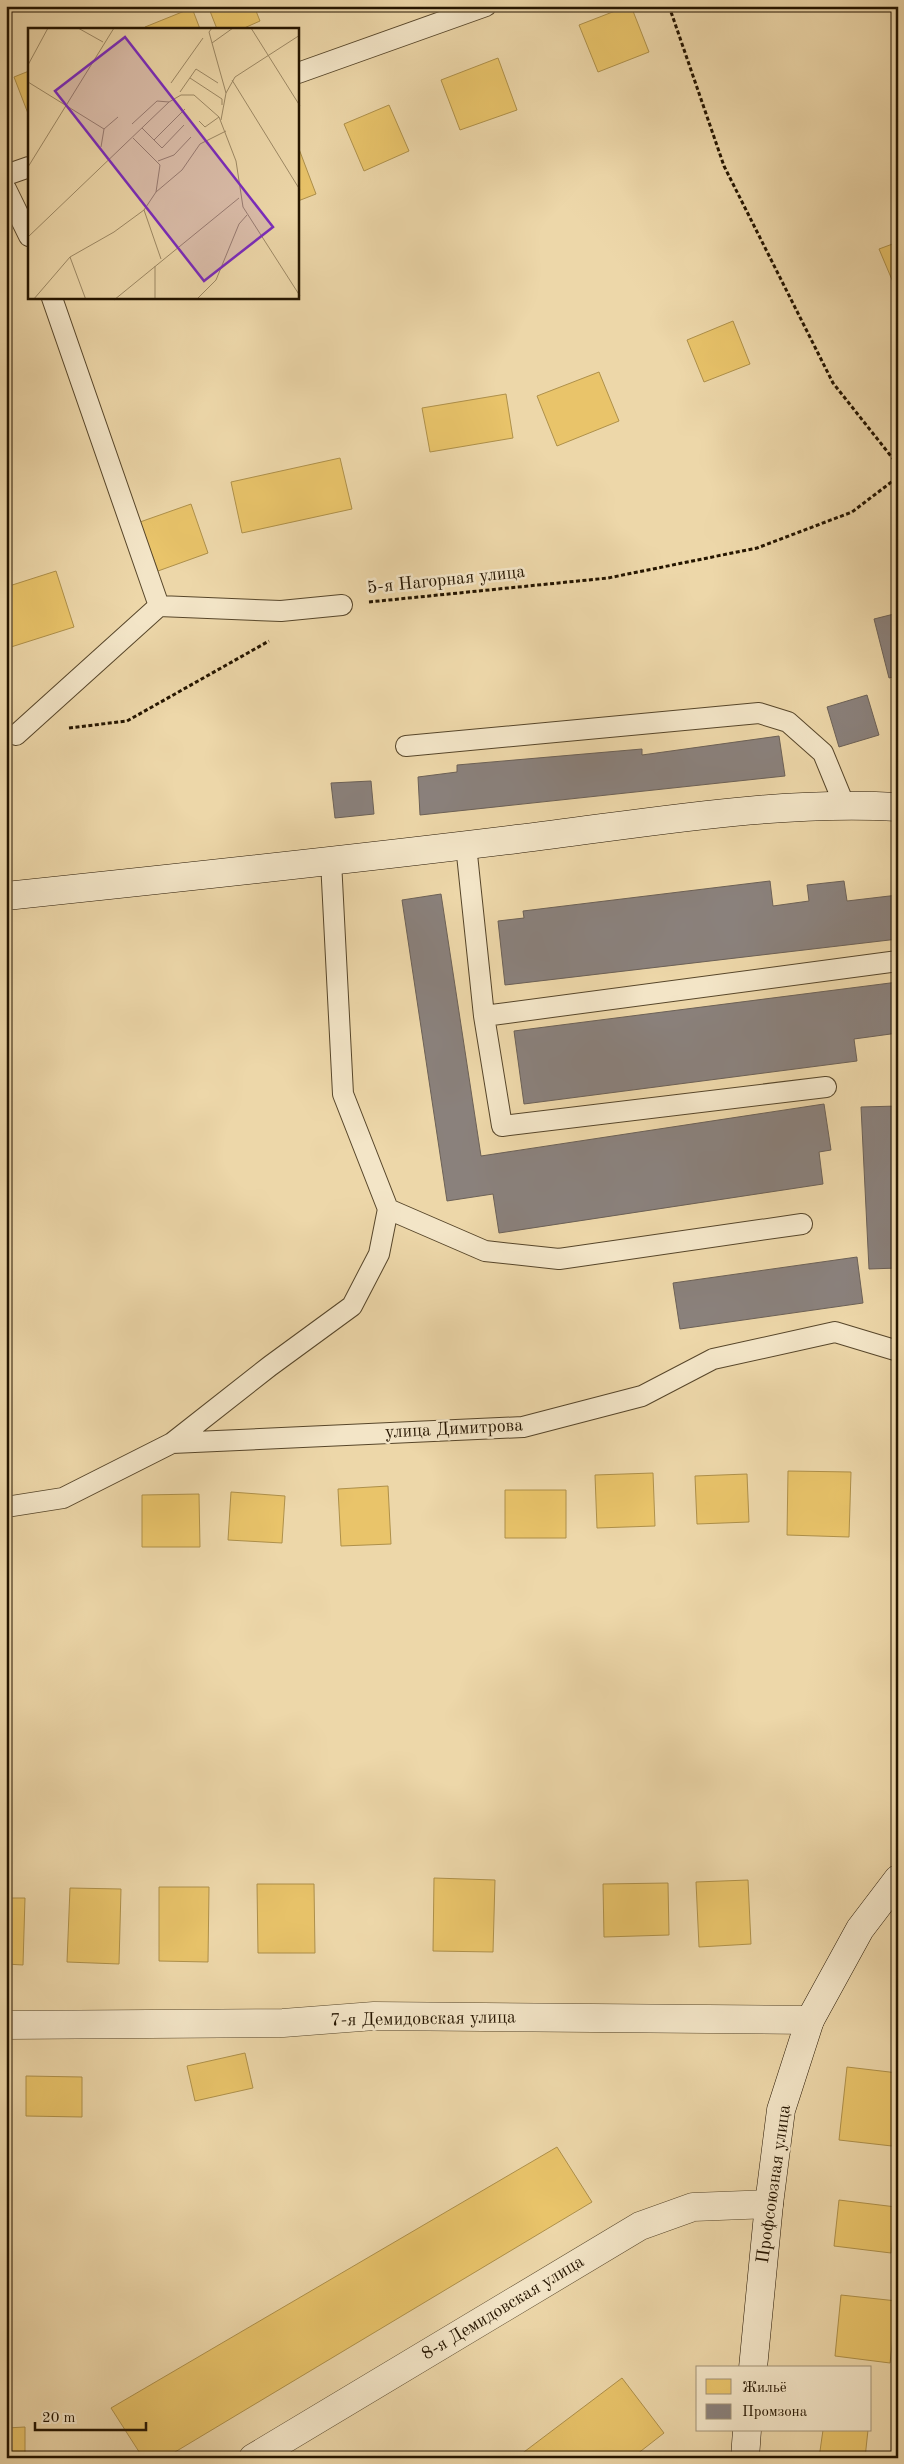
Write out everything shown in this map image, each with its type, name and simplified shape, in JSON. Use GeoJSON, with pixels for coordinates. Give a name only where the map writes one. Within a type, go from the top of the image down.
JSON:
{"type":"FeatureCollection","features":[{"type":"Feature","properties":{"kind":"main road"},"geometry":{"type":"LineString","coordinates":[[6,896],[331,861],[756,810],[844,804],[898,807]]}},
{"type":"Feature","properties":{"kind":"main road","name":"Профсоюзная улица"},"geometry":{"type":"LineString","coordinates":[[753,2366],[769,2204],[781,2110],[810,2020],[860,1929],[898,1879]]}},
{"type":"Feature","properties":{"kind":"main road","name":"7-я Демидовская улица"},"geometry":{"type":"LineString","coordinates":[[6,2026],[283,2023],[374,2016],[810,2020]]}},
{"type":"Feature","properties":{"kind":"main road","name":"8-я Демидовская улица"},"geometry":{"type":"LineString","coordinates":[[253,2458],[640,2226],[693,2207],[769,2204]]}},
{"type":"Feature","properties":{"kind":"main road"},"geometry":{"type":"LineString","coordinates":[[745,2458],[748,2432]]}},
{"type":"Feature","properties":{"kind":"lane"},"geometry":{"type":"LineString","coordinates":[[299,73],[486,6]]}},
{"type":"Feature","properties":{"kind":"lane"},"geometry":{"type":"LineString","coordinates":[[6,175],[28,167]]}},
{"type":"Feature","properties":{"kind":"lane"},"geometry":{"type":"LineString","coordinates":[[6,189],[28,234]]}},
{"type":"Feature","properties":{"kind":"lane"},"geometry":{"type":"LineString","coordinates":[[52,299],[159,606]]}},
{"type":"Feature","properties":{"kind":"lane"},"geometry":{"type":"LineString","coordinates":[[16,735],[159,606],[281,611],[342,605]]}},
{"type":"Feature","properties":{"kind":"lane"},"geometry":{"type":"LineString","coordinates":[[406,746],[759,713],[788,722],[824,753],[844,804]]}},
{"type":"Feature","properties":{"kind":"lane"},"geometry":{"type":"LineString","coordinates":[[466,845],[484,1016],[502,1126],[826,1087]]}},
{"type":"Feature","properties":{"kind":"lane"},"geometry":{"type":"LineString","coordinates":[[172,1443],[270,1366],[352,1306],[379,1254],[388,1209],[343,1094],[331,861]]}},
{"type":"Feature","properties":{"kind":"lane"},"geometry":{"type":"LineString","coordinates":[[484,1016],[898,961]]}},
{"type":"Feature","properties":{"kind":"lane"},"geometry":{"type":"LineString","coordinates":[[388,1209],[485,1251],[559,1259],[802,1224]]}},
{"type":"Feature","properties":{"kind":"lane","name":"улица Димитрова"},"geometry":{"type":"LineString","coordinates":[[6,1507],[63,1498],[172,1443],[523,1428],[642,1396],[712,1359],[835,1332],[898,1351]]}},
{"type":"Feature","properties":{"kind":"path"},"geometry":{"type":"LineString","coordinates":[[670,6],[724,166],[833,383],[898,465]]}},
{"type":"Feature","properties":{"kind":"path","name":"5-я Нагорная улица"},"geometry":{"type":"LineString","coordinates":[[342,605],[608,578],[757,548],[852,512],[898,477]]}},
{"type":"Feature","properties":{"kind":"path"},"geometry":{"type":"LineString","coordinates":[[16,735],[126,721],[271,640]]}},
{"type":"Feature","properties":{"kind":"building: Жильё"},"geometry":{"type":"Polygon","coordinates":[[[208,6],[254,6],[260,21],[244,28],[217,28],[208,6]]]}},
{"type":"Feature","properties":{"kind":"building: Жильё"},"geometry":{"type":"Polygon","coordinates":[[[631,6],[649,52],[598,72],[579,25],[631,6]]]}},
{"type":"Feature","properties":{"kind":"building: Жильё"},"geometry":{"type":"Polygon","coordinates":[[[192,8],[200,28],[146,28],[192,8]]]}},
{"type":"Feature","properties":{"kind":"building: Жильё"},"geometry":{"type":"Polygon","coordinates":[[[498,58],[517,110],[460,130],[441,80],[498,58]]]}},
{"type":"Feature","properties":{"kind":"building: Жильё"},"geometry":{"type":"Polygon","coordinates":[[[28,71],[28,113],[14,77],[28,71]]]}},
{"type":"Feature","properties":{"kind":"building: Жильё"},"geometry":{"type":"Polygon","coordinates":[[[389,105],[409,151],[364,171],[344,124],[389,105]]]}},
{"type":"Feature","properties":{"kind":"building: Жильё"},"geometry":{"type":"Polygon","coordinates":[[[299,149],[316,194],[299,201],[299,149]]]}},
{"type":"Feature","properties":{"kind":"building: Жильё"},"geometry":{"type":"Polygon","coordinates":[[[898,242],[898,294],[879,249],[898,242]]]}},
{"type":"Feature","properties":{"kind":"building: Жильё"},"geometry":{"type":"Polygon","coordinates":[[[733,321],[750,364],[704,382],[687,340],[733,321]]]}},
{"type":"Feature","properties":{"kind":"building: Жильё"},"geometry":{"type":"Polygon","coordinates":[[[599,372],[619,421],[557,446],[537,396],[599,372]]]}},
{"type":"Feature","properties":{"kind":"building: Жильё"},"geometry":{"type":"Polygon","coordinates":[[[506,394],[513,438],[430,452],[422,408],[506,394]]]}},
{"type":"Feature","properties":{"kind":"building: Жильё"},"geometry":{"type":"Polygon","coordinates":[[[340,458],[352,509],[242,533],[231,482],[340,458]]]}},
{"type":"Feature","properties":{"kind":"building: Жильё"},"geometry":{"type":"Polygon","coordinates":[[[191,504],[208,553],[158,571],[140,522],[191,504]]]}},
{"type":"Feature","properties":{"kind":"building: Жильё"},"geometry":{"type":"Polygon","coordinates":[[[56,571],[74,627],[11,647],[6,633],[6,587],[56,571]]]}},
{"type":"Feature","properties":{"kind":"building: Жильё"},"geometry":{"type":"Polygon","coordinates":[[[788,1471],[851,1472],[849,1537],[787,1535],[788,1471]]]}},
{"type":"Feature","properties":{"kind":"building: Жильё"},"geometry":{"type":"Polygon","coordinates":[[[653,1473],[655,1526],[597,1528],[595,1475],[653,1473]]]}},
{"type":"Feature","properties":{"kind":"building: Жильё"},"geometry":{"type":"Polygon","coordinates":[[[747,1474],[749,1522],[697,1524],[695,1476],[747,1474]]]}},
{"type":"Feature","properties":{"kind":"building: Жильё"},"geometry":{"type":"Polygon","coordinates":[[[388,1486],[391,1544],[341,1546],[338,1489],[388,1486]]]}},
{"type":"Feature","properties":{"kind":"building: Жильё"},"geometry":{"type":"Polygon","coordinates":[[[505,1490],[566,1490],[566,1538],[505,1538],[505,1490]]]}},
{"type":"Feature","properties":{"kind":"building: Жильё"},"geometry":{"type":"Polygon","coordinates":[[[231,1492],[285,1496],[282,1543],[228,1540],[231,1492]]]}},
{"type":"Feature","properties":{"kind":"building: Жильё"},"geometry":{"type":"Polygon","coordinates":[[[199,1494],[200,1547],[142,1547],[142,1495],[199,1494]]]}},
{"type":"Feature","properties":{"kind":"building: Жильё"},"geometry":{"type":"Polygon","coordinates":[[[434,1878],[495,1880],[493,1952],[433,1951],[434,1878]]]}},
{"type":"Feature","properties":{"kind":"building: Жильё"},"geometry":{"type":"Polygon","coordinates":[[[748,1880],[751,1944],[699,1947],[696,1882],[748,1880]]]}},
{"type":"Feature","properties":{"kind":"building: Жильё"},"geometry":{"type":"Polygon","coordinates":[[[668,1883],[669,1935],[604,1937],[603,1884],[668,1883]]]}},
{"type":"Feature","properties":{"kind":"building: Жильё"},"geometry":{"type":"Polygon","coordinates":[[[257,1884],[314,1884],[315,1953],[258,1953],[257,1884]]]}},
{"type":"Feature","properties":{"kind":"building: Жильё"},"geometry":{"type":"Polygon","coordinates":[[[159,1887],[209,1887],[208,1962],[159,1961],[159,1887]]]}},
{"type":"Feature","properties":{"kind":"building: Жильё"},"geometry":{"type":"Polygon","coordinates":[[[70,1888],[121,1889],[119,1964],[67,1962],[70,1888]]]}},
{"type":"Feature","properties":{"kind":"building: Жильё"},"geometry":{"type":"Polygon","coordinates":[[[6,1898],[25,1898],[23,1965],[6,1964],[6,1898]]]}},
{"type":"Feature","properties":{"kind":"building: Жильё"},"geometry":{"type":"Polygon","coordinates":[[[245,2053],[253,2088],[195,2101],[187,2066],[245,2053]]]}},
{"type":"Feature","properties":{"kind":"building: Жильё"},"geometry":{"type":"Polygon","coordinates":[[[847,2067],[898,2073],[892,2146],[839,2140],[847,2067]]]}},
{"type":"Feature","properties":{"kind":"building: Жильё"},"geometry":{"type":"Polygon","coordinates":[[[26,2076],[82,2077],[82,2117],[26,2116],[26,2076]]]}},
{"type":"Feature","properties":{"kind":"building: Жильё"},"geometry":{"type":"Polygon","coordinates":[[[557,2147],[592,2202],[165,2458],[143,2458],[111,2408],[557,2147]]]}},
{"type":"Feature","properties":{"kind":"building: Жильё"},"geometry":{"type":"Polygon","coordinates":[[[839,2200],[896,2207],[891,2253],[834,2246],[839,2200]]]}},
{"type":"Feature","properties":{"kind":"building: Жильё"},"geometry":{"type":"Polygon","coordinates":[[[841,2295],[897,2301],[890,2363],[835,2356],[841,2295]]]}},
{"type":"Feature","properties":{"kind":"building: Жильё"},"geometry":{"type":"Polygon","coordinates":[[[622,2378],[664,2433],[632,2458],[516,2458],[622,2378]]]}},
{"type":"Feature","properties":{"kind":"building: Жильё"},"geometry":{"type":"Polygon","coordinates":[[[25,2427],[25,2458],[6,2458],[6,2428],[25,2427]]]}},
{"type":"Feature","properties":{"kind":"building: Жильё"},"geometry":{"type":"Polygon","coordinates":[[[823,2432],[868,2432],[865,2458],[819,2458],[823,2432]]]}},
{"type":"Feature","properties":{"kind":"building: Промзона"},"geometry":{"type":"Polygon","coordinates":[[[898,613],[898,676],[889,678],[874,619],[898,613]]]}},
{"type":"Feature","properties":{"kind":"building: Промзона"},"geometry":{"type":"Polygon","coordinates":[[[867,695],[879,735],[839,747],[827,707],[867,695]]]}},
{"type":"Feature","properties":{"kind":"building: Промзона"},"geometry":{"type":"Polygon","coordinates":[[[779,736],[785,776],[420,815],[418,777],[457,772],[457,765],[642,749],[642,755],[779,736]]]}},
{"type":"Feature","properties":{"kind":"building: Промзона"},"geometry":{"type":"Polygon","coordinates":[[[371,781],[374,814],[335,818],[331,783],[371,781]]]}},
{"type":"Feature","properties":{"kind":"building: Промзона"},"geometry":{"type":"Polygon","coordinates":[[[770,881],[773,906],[809,901],[807,885],[844,881],[847,901],[898,895],[898,939],[505,985],[498,921],[524,918],[523,911],[770,881]]]}},
{"type":"Feature","properties":{"kind":"building: Промзона"},"geometry":{"type":"Polygon","coordinates":[[[441,894],[481,1156],[824,1104],[831,1150],[819,1152],[823,1184],[499,1233],[493,1194],[447,1201],[402,900],[441,894]]]}},
{"type":"Feature","properties":{"kind":"building: Промзона"},"geometry":{"type":"Polygon","coordinates":[[[898,982],[898,1033],[854,1039],[857,1061],[524,1104],[514,1031],[898,982]]]}},
{"type":"Feature","properties":{"kind":"building: Промзона"},"geometry":{"type":"Polygon","coordinates":[[[898,1106],[898,1268],[869,1269],[861,1107],[898,1106]]]}},
{"type":"Feature","properties":{"kind":"building: Промзона"},"geometry":{"type":"Polygon","coordinates":[[[857,1257],[863,1303],[680,1329],[673,1283],[857,1257]]]}}]}
